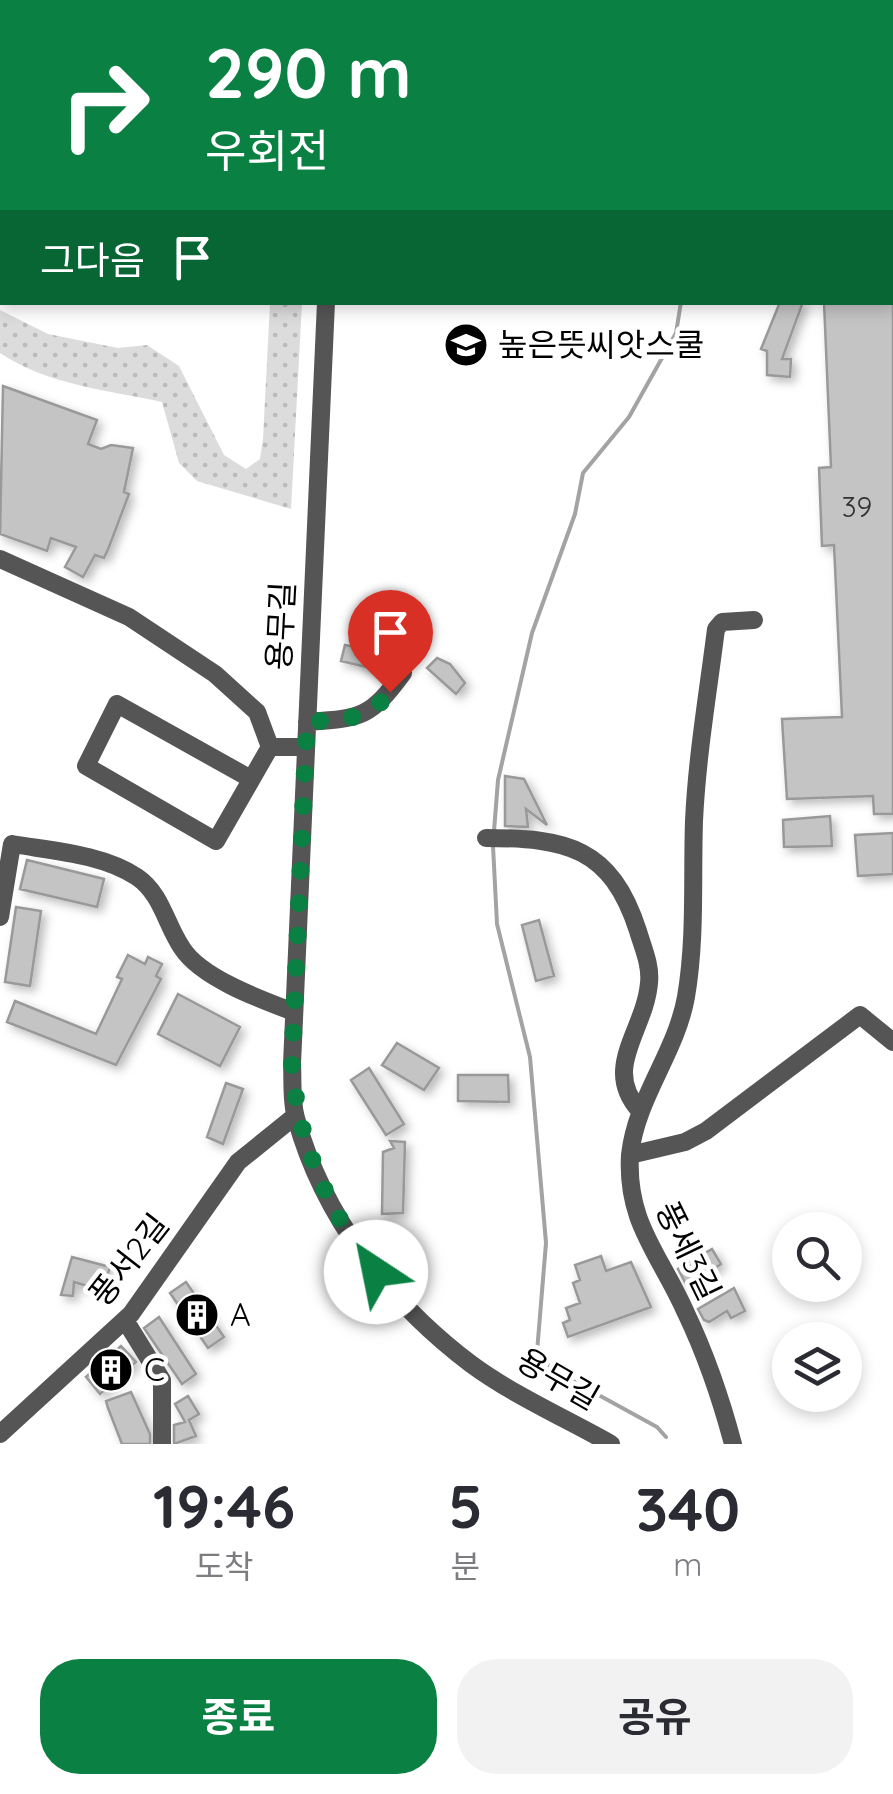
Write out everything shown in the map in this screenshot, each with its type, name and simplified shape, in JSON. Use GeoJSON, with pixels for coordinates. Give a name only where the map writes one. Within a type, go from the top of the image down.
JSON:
{"type":"FeatureCollection","features":[{"type":"Feature","properties":{"kind":"street","name":"용무길"},"geometry":{"type":"LineString","coordinates":[[326,305],[294,1012],[295,1116],[325,1191],[361,1254],[408,1313],[474,1366],[610,1444]]}},
{"type":"Feature","properties":{"kind":"street","name":"용무길"},"geometry":{"type":"LineString","coordinates":[[0,559],[129,617],[215,674],[257,712],[270,747]]}},
{"type":"Feature","properties":{"kind":"street","name":"풍세3길"},"geometry":{"type":"LineString","coordinates":[[733,1444],[721,1398],[686,1311],[632,1209],[630,1156],[640,1110],[686,1001],[696,908],[694,822],[700,747],[716,630],[722,622],[754,620]]}},
{"type":"Feature","properties":{"kind":"street"},"geometry":{"type":"LineString","coordinates":[[307,722],[356,718],[376,710],[404,673]]}},
{"type":"Feature","properties":{"kind":"street"},"geometry":{"type":"LineString","coordinates":[[252,780],[117,704],[86,766],[216,841],[252,780],[270,747],[306,747]]}},
{"type":"Feature","properties":{"kind":"street"},"geometry":{"type":"LineString","coordinates":[[493,838],[561,842],[589,854],[628,901],[649,968],[646,1008],[623,1059],[621,1077],[626,1096],[640,1110]]}},
{"type":"Feature","properties":{"kind":"street"},"geometry":{"type":"LineString","coordinates":[[0,917],[12,844],[73,854],[116,867],[140,879],[160,903],[189,958],[250,996],[294,1012]]}},
{"type":"Feature","properties":{"kind":"street"},"geometry":{"type":"LineString","coordinates":[[630,1156],[685,1142],[706,1131],[860,1015],[893,1042]]}},
{"type":"Feature","properties":{"kind":"street","name":"풍서2길"},"geometry":{"type":"LineString","coordinates":[[2,1437],[125,1320],[238,1162],[295,1116]]}},
{"type":"Feature","properties":{"kind":"street"},"geometry":{"type":"LineString","coordinates":[[125,1320],[162,1380],[162,1444]]}},
{"type":"Feature","properties":{"kind":"shaded area"},"geometry":{"type":"Polygon","coordinates":[[[270,305],[302,305],[291,509],[197,481],[179,463],[162,402],[58,379],[0,353],[0,310],[48,334],[118,348],[147,345],[179,366],[224,455],[246,469],[260,459],[270,305]]]}},
{"type":"Feature","properties":{"kind":"building"},"geometry":{"type":"Polygon","coordinates":[[[779,305],[802,305],[782,359],[791,359],[790,377],[767,375],[767,351],[761,349],[779,305]]]}},
{"type":"Feature","properties":{"kind":"building"},"geometry":{"type":"Polygon","coordinates":[[[824,305],[893,305],[893,814],[874,814],[873,796],[787,799],[782,719],[842,717],[834,545],[822,546],[819,468],[831,467],[824,305]]]}},
{"type":"Feature","properties":{"kind":"building"},"geometry":{"type":"Polygon","coordinates":[[[3,386],[97,420],[88,444],[101,449],[111,445],[133,448],[124,492],[129,494],[109,547],[104,558],[95,555],[83,577],[65,567],[76,547],[51,538],[47,551],[0,534],[3,386]]]}},
{"type":"Feature","properties":{"kind":"building"},"geometry":{"type":"Polygon","coordinates":[[[345,645],[398,655],[388,672],[341,661],[345,645]]]}},
{"type":"Feature","properties":{"kind":"building"},"geometry":{"type":"Polygon","coordinates":[[[437,658],[450,664],[465,683],[456,694],[427,668],[437,658]]]}},
{"type":"Feature","properties":{"kind":"building"},"geometry":{"type":"Polygon","coordinates":[[[505,776],[524,779],[547,825],[526,809],[528,827],[505,826],[505,776]]]}},
{"type":"Feature","properties":{"kind":"building"},"geometry":{"type":"Polygon","coordinates":[[[830,816],[832,846],[784,847],[783,820],[830,816]]]}},
{"type":"Feature","properties":{"kind":"building"},"geometry":{"type":"Polygon","coordinates":[[[893,833],[893,874],[858,876],[855,835],[893,833]]]}},
{"type":"Feature","properties":{"kind":"building"},"geometry":{"type":"Polygon","coordinates":[[[27,860],[104,879],[97,907],[20,889],[27,860]]]}},
{"type":"Feature","properties":{"kind":"building"},"geometry":{"type":"Polygon","coordinates":[[[16,907],[41,911],[30,986],[5,982],[16,907]]]}},
{"type":"Feature","properties":{"kind":"building"},"geometry":{"type":"Polygon","coordinates":[[[539,920],[554,976],[536,981],[522,925],[539,920]]]}},
{"type":"Feature","properties":{"kind":"building"},"geometry":{"type":"Polygon","coordinates":[[[128,955],[145,964],[148,957],[162,964],[156,976],[161,979],[116,1065],[7,1022],[15,1001],[96,1034],[122,979],[117,977],[128,955]]]}},
{"type":"Feature","properties":{"kind":"building"},"geometry":{"type":"Polygon","coordinates":[[[178,994],[240,1027],[220,1066],[158,1034],[178,994]]]}},
{"type":"Feature","properties":{"kind":"building"},"geometry":{"type":"Polygon","coordinates":[[[397,1043],[439,1068],[424,1090],[382,1065],[397,1043]]]}},
{"type":"Feature","properties":{"kind":"building"},"geometry":{"type":"Polygon","coordinates":[[[369,1068],[404,1124],[386,1135],[351,1080],[369,1068]]]}},
{"type":"Feature","properties":{"kind":"building"},"geometry":{"type":"Polygon","coordinates":[[[458,1075],[508,1075],[509,1102],[458,1101],[458,1075]]]}},
{"type":"Feature","properties":{"kind":"building"},"geometry":{"type":"Polygon","coordinates":[[[226,1083],[243,1089],[223,1144],[207,1137],[226,1083]]]}},
{"type":"Feature","properties":{"kind":"building"},"geometry":{"type":"Polygon","coordinates":[[[390,1141],[405,1142],[403,1213],[382,1214],[383,1152],[394,1148],[390,1141]]]}},
{"type":"Feature","properties":{"kind":"building"},"geometry":{"type":"Polygon","coordinates":[[[712,1249],[721,1264],[687,1286],[678,1269],[712,1249]]]}},
{"type":"Feature","properties":{"kind":"building"},"geometry":{"type":"Polygon","coordinates":[[[601,1256],[606,1271],[631,1262],[651,1307],[568,1337],[563,1323],[570,1320],[566,1308],[580,1303],[573,1283],[580,1280],[575,1265],[601,1256]]]}},
{"type":"Feature","properties":{"kind":"building"},"geometry":{"type":"Polygon","coordinates":[[[72,1257],[110,1267],[106,1280],[97,1277],[94,1288],[74,1282],[73,1296],[61,1295],[72,1257]]]}},
{"type":"Feature","properties":{"kind":"building","name":"A"},"geometry":{"type":"Polygon","coordinates":[[[186,1282],[224,1337],[208,1348],[170,1293],[186,1282]]]}},
{"type":"Feature","properties":{"kind":"building"},"geometry":{"type":"Polygon","coordinates":[[[734,1288],[745,1311],[731,1318],[727,1311],[709,1322],[704,1320],[698,1309],[734,1288]]]}},
{"type":"Feature","properties":{"kind":"building"},"geometry":{"type":"Polygon","coordinates":[[[159,1317],[196,1374],[182,1384],[144,1328],[159,1317]]]}},
{"type":"Feature","properties":{"kind":"building","name":"C"},"geometry":{"type":"Polygon","coordinates":[[[121,1346],[136,1362],[100,1394],[86,1377],[121,1346]]]}},
{"type":"Feature","properties":{"kind":"building"},"geometry":{"type":"Polygon","coordinates":[[[131,1392],[150,1434],[150,1444],[122,1444],[108,1408],[106,1401],[131,1392]]]}},
{"type":"Feature","properties":{"kind":"building"},"geometry":{"type":"Polygon","coordinates":[[[188,1396],[199,1414],[189,1420],[196,1436],[174,1444],[174,1425],[185,1422],[175,1404],[188,1396]]]}},
{"type":"Feature","properties":{"kind":"waterway"},"geometry":{"type":"LineString","coordinates":[[494,831],[498,780],[532,633],[575,514],[583,473],[629,417],[676,333],[681,305]]}},
{"type":"Feature","properties":{"kind":"waterway"},"geometry":{"type":"LineString","coordinates":[[493,846],[497,924],[530,1057],[546,1243],[537,1352],[553,1370],[657,1427],[666,1437]]}},
{"type":"Feature","properties":{"kind":"place","name":"높은뜻씨앗스쿨"},"geometry":{"type":"Point","coordinates":[466,345]}},
{"type":"Feature","properties":{"kind":"place","name":"A"},"geometry":{"type":"Point","coordinates":[197,1315]}},
{"type":"Feature","properties":{"kind":"place","name":"C"},"geometry":{"type":"Point","coordinates":[111,1370]}},
{"type":"Feature","properties":{"kind":"route"},"geometry":{"type":"LineString","coordinates":[[376,1272],[361,1254],[325,1191],[295,1116],[292,1064],[307,722],[356,718],[376,710],[390,692]]}}]}
